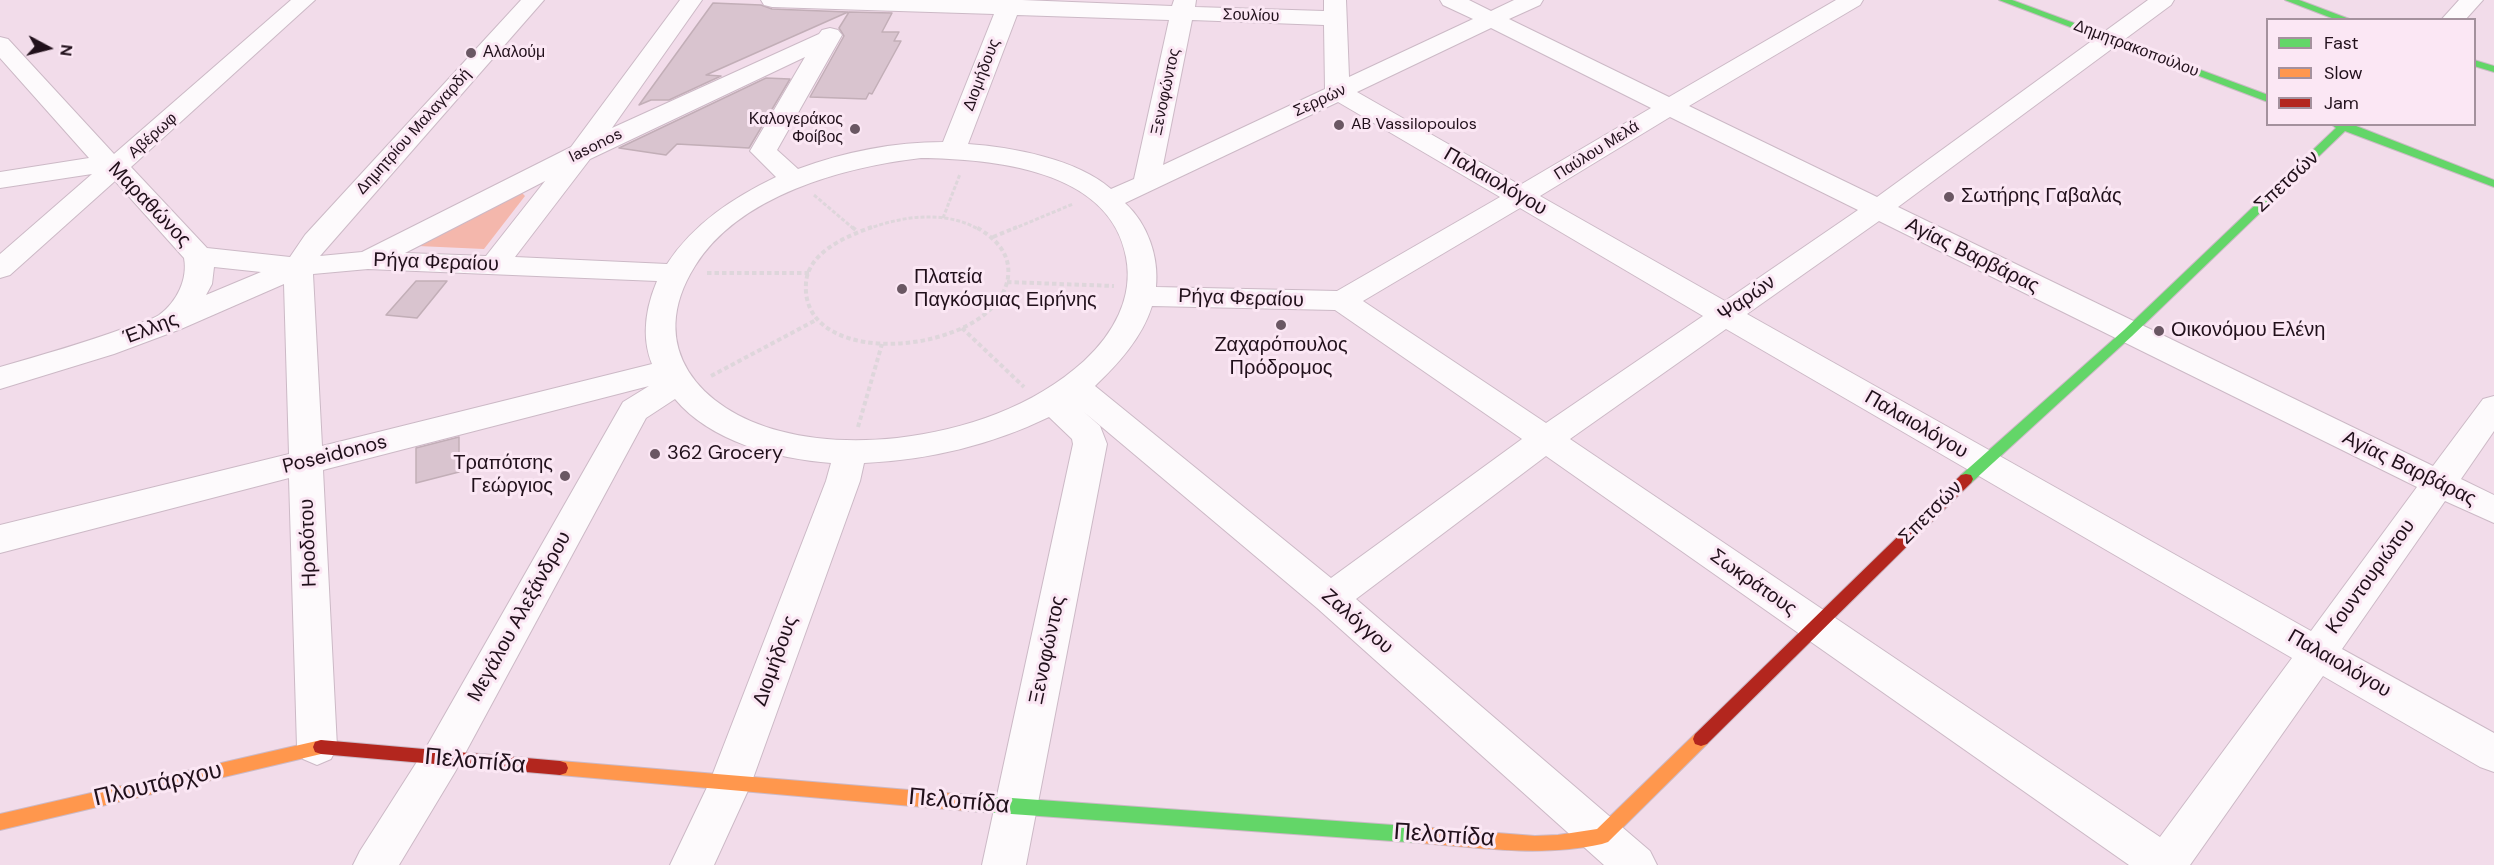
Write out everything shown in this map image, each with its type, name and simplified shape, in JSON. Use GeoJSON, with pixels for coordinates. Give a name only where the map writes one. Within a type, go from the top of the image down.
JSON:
{"type":"FeatureCollection","features":[{"type":"Feature","properties":{"kind":"street","name":"Αβέρωφ"},"geometry":{"type":"LineString","coordinates":[[0,269],[113,165],[304,0]]}},
{"type":"Feature","properties":{"kind":"street","name":"Δημητρίου Μαλαγαρδή"},"geometry":{"type":"LineString","coordinates":[[298,267],[315,241],[533,0]]}},
{"type":"Feature","properties":{"kind":"street"},"geometry":{"type":"LineString","coordinates":[[494,265],[580,154],[691,0]]}},
{"type":"Feature","properties":{"kind":"street","name":"Σουλίου"},"geometry":{"type":"LineString","coordinates":[[772,0],[1335,9]]}},
{"type":"Feature","properties":{"kind":"street","name":"Αγίας Βαρβάρας"},"geometry":{"type":"LineString","coordinates":[[1451,0],[2494,510]]}},
{"type":"Feature","properties":{"kind":"street","name":"Σερρών"},"geometry":{"type":"LineString","coordinates":[[1103,197],[1146,184],[1532,0]]}},
{"type":"Feature","properties":{"kind":"street","name":"Παύλου Μελά"},"geometry":{"type":"LineString","coordinates":[[1342,301],[1522,197],[1668,107],[1852,0]]}},
{"type":"Feature","properties":{"kind":"street","name":"Δημητρακοπούλου"},"geometry":{"type":"LineString","coordinates":[[2004,0],[2266,98]]}},
{"type":"Feature","properties":{"kind":"street","name":"Ψαρών"},"geometry":{"type":"LineString","coordinates":[[1330,598],[1547,438],[1877,210],[2163,0]]}},
{"type":"Feature","properties":{"kind":"street"},"geometry":{"type":"LineString","coordinates":[[2290,0],[2342,18]]}},
{"type":"Feature","properties":{"kind":"street"},"geometry":{"type":"LineString","coordinates":[[2454,18],[2472,0]]}},
{"type":"Feature","properties":{"kind":"street"},"geometry":{"type":"LineString","coordinates":[[794,179],[763,151],[850,1]]}},
{"type":"Feature","properties":{"kind":"street","name":"Διομήδους"},"geometry":{"type":"LineString","coordinates":[[963,150],[1010,4]]}},
{"type":"Feature","properties":{"kind":"street","name":"Ξενοφώντος"},"geometry":{"type":"LineString","coordinates":[[1146,184],[1184,7]]}},
{"type":"Feature","properties":{"kind":"street"},"geometry":{"type":"LineString","coordinates":[[1335,9],[1337,88],[1339,92]]}},
{"type":"Feature","properties":{"kind":"street","name":"Iasonos"},"geometry":{"type":"LineString","coordinates":[[368,260],[580,154],[773,62],[827,39]]}},
{"type":"Feature","properties":{"kind":"street","name":"Μαραθώνος"},"geometry":{"type":"LineString","coordinates":[[0,44],[198,256],[201,266],[200,282],[171,322]]}},
{"type":"Feature","properties":{"kind":"street"},"geometry":{"type":"LineString","coordinates":[[2476,63],[2494,69]]}},
{"type":"Feature","properties":{"kind":"street","name":"Παλαιολόγου"},"geometry":{"type":"LineString","coordinates":[[1339,92],[1982,463],[2494,754]]}},
{"type":"Feature","properties":{"kind":"street","name":"Σπετσών"},"geometry":{"type":"LineString","coordinates":[[1602,836],[1982,463],[2128,333],[2341,126]]}},
{"type":"Feature","properties":{"kind":"street"},"geometry":{"type":"LineString","coordinates":[[2345,126],[2494,183]]}},
{"type":"Feature","properties":{"kind":"street"},"geometry":{"type":"LineString","coordinates":[[963,150],[1021,158],[1055,169],[1103,197],[1122,216],[1139,249],[1142,268],[1141,292],[1132,319],[1118,342],[1099,365],[1056,398],[1000,426],[952,441],[901,450],[850,453],[808,449],[760,438],[734,428],[705,411],[676,381],[659,338],[661,305],[675,273],[691,250],[711,229],[745,204],[794,179],[856,159],[889,153],[963,150]]}},
{"type":"Feature","properties":{"kind":"street"},"geometry":{"type":"LineString","coordinates":[[0,180],[113,165]]}},
{"type":"Feature","properties":{"kind":"street","name":"Ρήγα Φεραίου"},"geometry":{"type":"LineString","coordinates":[[198,256],[298,267],[368,260],[675,273]]}},
{"type":"Feature","properties":{"kind":"street","name":"Έλλης"},"geometry":{"type":"LineString","coordinates":[[0,378],[104,347],[171,322],[298,267]]}},
{"type":"Feature","properties":{"kind":"street","name":"Ηροδότου"},"geometry":{"type":"LineString","coordinates":[[298,267],[317,747]]}},
{"type":"Feature","properties":{"kind":"street","name":"Ρήγα Φεραίου"},"geometry":{"type":"LineString","coordinates":[[1141,292],[1342,301]]}},
{"type":"Feature","properties":{"kind":"street","name":"Σωκράτους"},"geometry":{"type":"LineString","coordinates":[[1342,301],[1547,438],[1817,627],[2165,865]]}},
{"type":"Feature","properties":{"kind":"street","name":"Poseidonos"},"geometry":{"type":"LineString","coordinates":[[0,539],[306,463],[676,381]]}},
{"type":"Feature","properties":{"kind":"street","name":"Μεγάλου Αλεξάνδρου"},"geometry":{"type":"LineString","coordinates":[[375,865],[441,759],[634,410],[676,381]]}},
{"type":"Feature","properties":{"kind":"street","name":"Ζαλόγγου"},"geometry":{"type":"LineString","coordinates":[[1056,398],[1101,427],[1330,598],[1635,865]]}},
{"type":"Feature","properties":{"kind":"street","name":"Κουντουριώτου"},"geometry":{"type":"LineString","coordinates":[[2165,865],[2494,407]]}},
{"type":"Feature","properties":{"kind":"street","name":"Ξενοφώντος"},"geometry":{"type":"LineString","coordinates":[[1004,865],[1090,444],[1101,427]]}},
{"type":"Feature","properties":{"kind":"street","name":"Διομήδους"},"geometry":{"type":"LineString","coordinates":[[692,865],[730,784],[843,481],[850,453]]}},
{"type":"Feature","properties":{"kind":"street","name":"Πελοπίδα"},"geometry":{"type":"LineString","coordinates":[[317,747],[1016,807],[1533,843],[1581,842],[1602,836]]}},
{"type":"Feature","properties":{"kind":"street","name":"Πλουτάρχου"},"geometry":{"type":"LineString","coordinates":[[0,822],[317,747]]}},
{"type":"Feature","properties":{"kind":"path"},"geometry":{"type":"LineString","coordinates":[[943,218],[958,178],[963,150]]}},
{"type":"Feature","properties":{"kind":"path"},"geometry":{"type":"LineString","coordinates":[[794,179],[857,231]]}},
{"type":"Feature","properties":{"kind":"path"},"geometry":{"type":"LineString","coordinates":[[993,237],[1103,197]]}},
{"type":"Feature","properties":{"kind":"path"},"geometry":{"type":"LineString","coordinates":[[906,218],[943,218],[976,227],[993,237],[1004,250],[1009,266],[1007,282],[999,299],[962,328],[928,339],[882,344],[855,340],[833,332],[816,320],[807,305],[804,289],[809,273],[820,257],[836,243],[857,231],[906,218]]}},
{"type":"Feature","properties":{"kind":"path"},"geometry":{"type":"LineString","coordinates":[[675,273],[809,273]]}},
{"type":"Feature","properties":{"kind":"path"},"geometry":{"type":"LineString","coordinates":[[1007,282],[1141,292]]}},
{"type":"Feature","properties":{"kind":"path"},"geometry":{"type":"LineString","coordinates":[[676,381],[816,320]]}},
{"type":"Feature","properties":{"kind":"path"},"geometry":{"type":"LineString","coordinates":[[962,328],[1056,398]]}},
{"type":"Feature","properties":{"kind":"path"},"geometry":{"type":"LineString","coordinates":[[850,453],[882,344]]}},
{"type":"Feature","properties":{"kind":"shaded area"},"geometry":{"type":"Polygon","coordinates":[[[522,193],[525,196],[484,249],[418,246],[522,193]]]}},
{"type":"Feature","properties":{"kind":"building"},"geometry":{"type":"Polygon","coordinates":[[[713,3],[761,5],[772,9],[848,12],[706,75],[721,76],[669,100],[651,100],[639,105],[713,3]]]}},
{"type":"Feature","properties":{"kind":"building"},"geometry":{"type":"Polygon","coordinates":[[[849,12],[892,13],[882,32],[899,32],[894,41],[901,41],[872,94],[869,93],[866,99],[810,97],[844,36],[839,28],[849,12]]]}},
{"type":"Feature","properties":{"kind":"building"},"geometry":{"type":"Polygon","coordinates":[[[766,78],[790,79],[749,148],[677,144],[666,155],[619,148],[766,78]]]}},
{"type":"Feature","properties":{"kind":"building"},"geometry":{"type":"Polygon","coordinates":[[[416,281],[447,281],[417,318],[386,315],[416,281]]]}},
{"type":"Feature","properties":{"kind":"building"},"geometry":{"type":"Polygon","coordinates":[[[459,437],[459,472],[416,483],[416,448],[459,437]]]}},
{"type":"Feature","properties":{"kind":"traffic: fast"},"geometry":{"type":"LineString","coordinates":[[2004,0],[2266,98]]}},
{"type":"Feature","properties":{"kind":"traffic: fast"},"geometry":{"type":"LineString","coordinates":[[2290,0],[2342,18]]}},
{"type":"Feature","properties":{"kind":"traffic: fast"},"geometry":{"type":"LineString","coordinates":[[2476,64],[2494,69]]}},
{"type":"Feature","properties":{"kind":"traffic: fast"},"geometry":{"type":"LineString","coordinates":[[2341,126],[2494,184]]}},
{"type":"Feature","properties":{"kind":"traffic: fast"},"geometry":{"type":"LineString","coordinates":[[1966,479],[2128,333],[2344,126]]}},
{"type":"Feature","properties":{"kind":"traffic: fast"},"geometry":{"type":"LineString","coordinates":[[969,803],[1421,835]]}},
{"type":"Feature","properties":{"kind":"traffic: slow"},"geometry":{"type":"LineString","coordinates":[[1421,835],[1535,844],[1580,841],[1602,836],[1701,739]]}},
{"type":"Feature","properties":{"kind":"traffic: slow"},"geometry":{"type":"LineString","coordinates":[[0,822],[321,747]]}},
{"type":"Feature","properties":{"kind":"traffic: slow"},"geometry":{"type":"LineString","coordinates":[[560,768],[969,803]]}},
{"type":"Feature","properties":{"kind":"traffic: jam"},"geometry":{"type":"LineString","coordinates":[[1701,739],[1966,479]]}},
{"type":"Feature","properties":{"kind":"traffic: jam"},"geometry":{"type":"LineString","coordinates":[[321,747],[560,768]]}},
{"type":"Feature","properties":{"kind":"place","name":"Αλαλούμ"},"geometry":{"type":"Point","coordinates":[471,53]}},
{"type":"Feature","properties":{"kind":"place","name":"AB Vassilopoulos"},"geometry":{"type":"Point","coordinates":[1339,125]}},
{"type":"Feature","properties":{"kind":"place","name":"Καλογεράκος Φοίβος"},"geometry":{"type":"Point","coordinates":[855,129]}},
{"type":"Feature","properties":{"kind":"place","name":"Σωτήρης Γαβαλάς"},"geometry":{"type":"Point","coordinates":[1949,197]}},
{"type":"Feature","properties":{"kind":"place","name":"Πλατεία Παγκόσμιας Ειρήνης"},"geometry":{"type":"Point","coordinates":[902,289]}},
{"type":"Feature","properties":{"kind":"place","name":"Ζαχαρόπουλος Πρόδρομος"},"geometry":{"type":"Point","coordinates":[1281,325]}},
{"type":"Feature","properties":{"kind":"place","name":"Οικονόμου Ελένη"},"geometry":{"type":"Point","coordinates":[2159,331]}},
{"type":"Feature","properties":{"kind":"place","name":"362 Grocery"},"geometry":{"type":"Point","coordinates":[655,454]}},
{"type":"Feature","properties":{"kind":"place","name":"Τραπότσης Γεώργιος"},"geometry":{"type":"Point","coordinates":[565,476]}}]}
